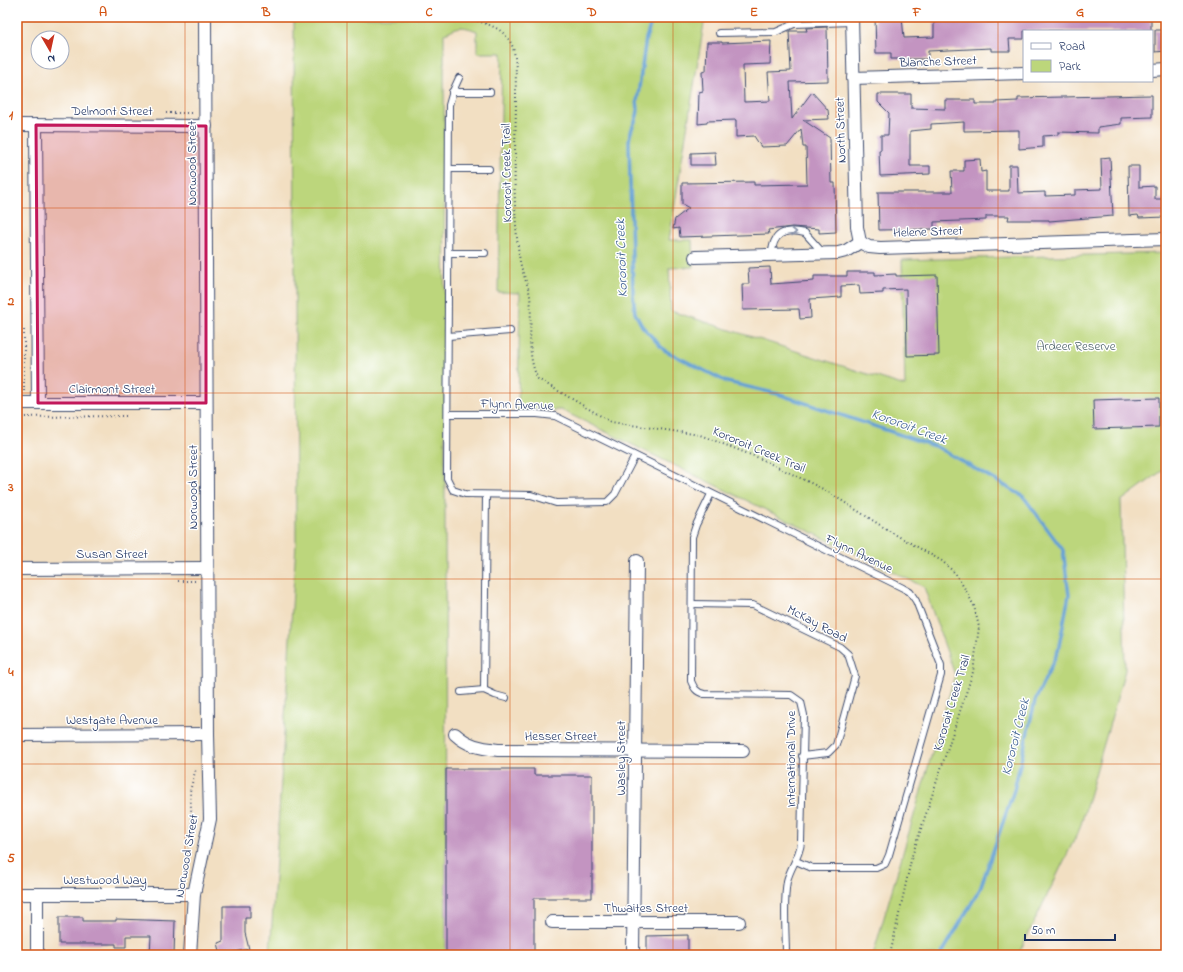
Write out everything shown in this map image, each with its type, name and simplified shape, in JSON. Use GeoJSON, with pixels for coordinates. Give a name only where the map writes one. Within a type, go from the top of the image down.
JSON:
{"type":"FeatureCollection","features":[{"type":"Feature","properties":{"kind":"street","name":"Norwood Street"},"geometry":{"type":"LineString","coordinates":[[190,955],[194,894],[210,819],[208,734],[205,17]]}},
{"type":"Feature","properties":{"kind":"street","name":"North Street"},"geometry":{"type":"LineString","coordinates":[[852,19],[857,227],[860,242]]}},
{"type":"Feature","properties":{"kind":"street"},"geometry":{"type":"LineString","coordinates":[[1153,70],[1166,69]]}},
{"type":"Feature","properties":{"kind":"street","name":"Blanche Street"},"geometry":{"type":"LineString","coordinates":[[853,78],[1023,73]]}},
{"type":"Feature","properties":{"kind":"street","name":"Delmont Street"},"geometry":{"type":"LineString","coordinates":[[17,125],[206,126]]}},
{"type":"Feature","properties":{"kind":"street"},"geometry":{"type":"LineString","coordinates":[[36,125],[38,403]]}},
{"type":"Feature","properties":{"kind":"street","name":"Helene Street"},"geometry":{"type":"LineString","coordinates":[[860,242],[869,247],[880,248],[1166,240]]}},
{"type":"Feature","properties":{"kind":"street"},"geometry":{"type":"LineString","coordinates":[[695,257],[846,251],[860,242]]}},
{"type":"Feature","properties":{"kind":"street","name":"Clairmont Street"},"geometry":{"type":"LineString","coordinates":[[17,403],[206,403]]}},
{"type":"Feature","properties":{"kind":"street","name":"Wasley Street"},"geometry":{"type":"LineString","coordinates":[[633,955],[637,561]]}},
{"type":"Feature","properties":{"kind":"street","name":"Susan Street"},"geometry":{"type":"LineString","coordinates":[[17,569],[207,568]]}},
{"type":"Feature","properties":{"kind":"street","name":"Westgate Avenue"},"geometry":{"type":"LineString","coordinates":[[17,735],[208,734]]}},
{"type":"Feature","properties":{"kind":"street","name":"Hesser Street"},"geometry":{"type":"LineString","coordinates":[[455,734],[464,742],[480,748],[742,751]]}},
{"type":"Feature","properties":{"kind":"street","name":"Westwood Way"},"geometry":{"type":"LineString","coordinates":[[17,894],[194,894]]}},
{"type":"Feature","properties":{"kind":"street"},"geometry":{"type":"LineString","coordinates":[[37,894],[37,955]]}},
{"type":"Feature","properties":{"kind":"street","name":"Thwaites Street"},"geometry":{"type":"LineString","coordinates":[[552,922],[739,922]]}},
{"type":"Feature","properties":{"kind":"lane"},"geometry":{"type":"LineString","coordinates":[[719,33],[776,32],[794,24],[852,19]]}},
{"type":"Feature","properties":{"kind":"lane"},"geometry":{"type":"LineString","coordinates":[[459,78],[452,92],[449,105],[449,485],[459,493],[486,495],[531,495],[556,504],[607,502],[615,494],[634,456]]}},
{"type":"Feature","properties":{"kind":"lane"},"geometry":{"type":"LineString","coordinates":[[452,92],[490,92]]}},
{"type":"Feature","properties":{"kind":"lane"},"geometry":{"type":"LineString","coordinates":[[449,169],[489,169]]}},
{"type":"Feature","properties":{"kind":"lane"},"geometry":{"type":"LineString","coordinates":[[772,255],[772,246],[775,237],[780,233],[794,232],[805,233],[823,253]]}},
{"type":"Feature","properties":{"kind":"lane"},"geometry":{"type":"LineString","coordinates":[[449,253],[485,253]]}},
{"type":"Feature","properties":{"kind":"lane"},"geometry":{"type":"LineString","coordinates":[[448,336],[510,331]]}},
{"type":"Feature","properties":{"kind":"lane","name":"Flynn Avenue"},"geometry":{"type":"LineString","coordinates":[[448,414],[537,414],[555,416],[910,592],[916,601],[940,665],[941,675],[889,855],[885,864],[876,868],[812,868],[796,861]]}},
{"type":"Feature","properties":{"kind":"lane","name":"International Drive"},"geometry":{"type":"LineString","coordinates":[[710,494],[693,531],[691,681],[693,687],[697,692],[704,694],[791,695],[801,702],[804,715],[801,843],[787,886],[786,955]]}},
{"type":"Feature","properties":{"kind":"lane"},"geometry":{"type":"LineString","coordinates":[[484,690],[486,495]]}},
{"type":"Feature","properties":{"kind":"lane","name":"McKay Road"},"geometry":{"type":"LineString","coordinates":[[692,604],[754,605],[840,647],[848,654],[856,676],[836,745],[828,753],[802,756]]}},
{"type":"Feature","properties":{"kind":"lane"},"geometry":{"type":"LineString","coordinates":[[460,692],[484,690],[499,697],[506,698]]}},
{"type":"Feature","properties":{"kind":"path","name":"Kororoit Creek Trail"},"geometry":{"type":"LineString","coordinates":[[462,17],[496,28],[507,36],[514,52],[516,127],[514,197],[520,262],[530,296],[530,352],[533,369],[538,379],[611,422],[700,435],[759,458],[825,490],[942,562],[955,573],[974,606],[979,627],[973,672],[912,856],[890,955]]}},
{"type":"Feature","properties":{"kind":"path"},"geometry":{"type":"LineString","coordinates":[[193,112],[193,125]]}},
{"type":"Feature","properties":{"kind":"path"},"geometry":{"type":"LineString","coordinates":[[17,138],[23,138],[23,151]]}},
{"type":"Feature","properties":{"kind":"path"},"geometry":{"type":"LineString","coordinates":[[17,392],[24,392],[24,324]]}},
{"type":"Feature","properties":{"kind":"path"},"geometry":{"type":"LineString","coordinates":[[17,417],[133,416]]}},
{"type":"Feature","properties":{"kind":"path"},"geometry":{"type":"LineString","coordinates":[[194,568],[195,588]]}},
{"type":"Feature","properties":{"kind":"path"},"geometry":{"type":"LineString","coordinates":[[181,894],[192,824],[190,791],[196,767]]}},
{"type":"Feature","properties":{"kind":"highlighted area"},"geometry":{"type":"Polygon","coordinates":[[[36,125],[206,126],[206,403],[38,403],[36,125]]]}},
{"type":"Feature","properties":{"kind":"green space","name":"Ardeer Reserve"},"geometry":{"type":"Polygon","coordinates":[[[294,17],[705,17],[669,240],[692,240],[693,267],[669,268],[671,311],[905,386],[902,260],[1166,253],[1166,468],[1121,501],[1125,670],[1080,828],[1018,955],[873,955],[955,675],[924,587],[561,410],[518,411],[520,293],[498,292],[502,53],[477,53],[477,31],[460,27],[444,34],[446,955],[270,955],[296,544],[294,17]]]}},
{"type":"Feature","properties":{"kind":"building"},"geometry":{"type":"Polygon","coordinates":[[[875,17],[902,17],[904,38],[934,37],[934,22],[950,21],[950,17],[987,17],[987,22],[1016,21],[1016,17],[1124,17],[1124,19],[1151,19],[1151,30],[1023,30],[1023,39],[1009,39],[1010,51],[991,51],[991,48],[928,51],[928,59],[891,59],[891,53],[876,53],[875,17]]]}},
{"type":"Feature","properties":{"kind":"building"},"geometry":{"type":"Polygon","coordinates":[[[827,27],[828,81],[790,82],[792,119],[812,92],[828,110],[829,119],[803,120],[830,138],[831,183],[835,183],[836,232],[819,233],[819,229],[792,227],[768,230],[769,234],[680,237],[679,228],[673,229],[675,219],[689,208],[682,204],[682,183],[754,182],[754,185],[807,184],[806,147],[803,147],[801,129],[787,146],[761,147],[754,136],[736,137],[736,120],[707,121],[707,123],[698,124],[699,92],[703,91],[702,72],[706,71],[707,42],[722,43],[771,41],[770,64],[743,65],[744,102],[770,101],[768,72],[791,71],[789,31],[807,31],[806,28],[827,27]]]}},
{"type":"Feature","properties":{"kind":"building"},"geometry":{"type":"Polygon","coordinates":[[[1155,30],[1166,30],[1166,51],[1155,52],[1155,30]]]}},
{"type":"Feature","properties":{"kind":"building"},"geometry":{"type":"Polygon","coordinates":[[[878,94],[911,94],[911,108],[945,109],[945,100],[975,100],[975,104],[996,104],[996,102],[1018,101],[1018,98],[1152,95],[1152,117],[1121,118],[1121,124],[1098,127],[1098,133],[1058,132],[1058,135],[1043,136],[1043,147],[1019,149],[1019,130],[964,131],[964,122],[931,124],[931,129],[910,131],[910,166],[930,166],[930,174],[880,176],[879,150],[881,150],[881,135],[888,135],[889,113],[878,102],[878,94]]]}},
{"type":"Feature","properties":{"kind":"building"},"geometry":{"type":"Polygon","coordinates":[[[715,152],[716,165],[691,165],[691,153],[715,152]]]}},
{"type":"Feature","properties":{"kind":"building"},"geometry":{"type":"Polygon","coordinates":[[[1110,157],[1113,216],[1049,221],[1008,220],[1009,216],[986,216],[986,220],[934,222],[934,229],[879,230],[878,192],[952,192],[951,171],[964,171],[964,160],[980,159],[981,172],[986,171],[986,191],[1009,191],[1009,165],[1017,165],[1018,193],[1045,192],[1045,196],[1075,195],[1075,190],[1102,189],[1101,158],[1110,157]]]}},
{"type":"Feature","properties":{"kind":"building"},"geometry":{"type":"Polygon","coordinates":[[[1128,166],[1139,166],[1139,187],[1155,186],[1155,199],[1166,199],[1166,217],[1139,218],[1138,215],[1129,216],[1128,166]]]}},
{"type":"Feature","properties":{"kind":"building"},"geometry":{"type":"Polygon","coordinates":[[[770,267],[771,284],[814,281],[814,276],[847,276],[847,272],[875,272],[875,275],[896,274],[896,276],[937,275],[939,355],[907,356],[906,289],[883,290],[883,293],[860,294],[859,285],[841,286],[841,297],[810,299],[811,318],[800,319],[799,309],[743,310],[742,284],[749,284],[748,268],[770,267]]]}},
{"type":"Feature","properties":{"kind":"building"},"geometry":{"type":"Polygon","coordinates":[[[1159,398],[1159,427],[1094,429],[1093,400],[1159,398]]]}},
{"type":"Feature","properties":{"kind":"building"},"geometry":{"type":"Polygon","coordinates":[[[446,769],[534,769],[534,775],[592,775],[592,898],[534,898],[534,955],[446,955],[446,769]]]}},
{"type":"Feature","properties":{"kind":"building"},"geometry":{"type":"Polygon","coordinates":[[[223,906],[250,906],[250,918],[245,918],[245,933],[249,949],[221,955],[218,943],[223,941],[223,906]]]}},
{"type":"Feature","properties":{"kind":"building"},"geometry":{"type":"Polygon","coordinates":[[[59,917],[83,917],[83,921],[116,921],[116,919],[175,921],[174,955],[150,955],[151,936],[126,936],[126,947],[116,947],[116,944],[59,944],[59,917]]]}},
{"type":"Feature","properties":{"kind":"building"},"geometry":{"type":"Polygon","coordinates":[[[688,935],[688,955],[647,955],[647,936],[688,935]]]}},
{"type":"Feature","properties":{"kind":"waterway","name":"Kororoit Creek"},"geometry":{"type":"LineString","coordinates":[[653,17],[646,38],[637,102],[638,113],[631,131],[629,142],[633,294],[635,313],[642,326],[664,350],[727,382],[778,394],[937,447],[1023,496],[1063,550],[1069,595],[1058,651],[1035,701],[1014,790],[980,889],[941,955]]}}]}
